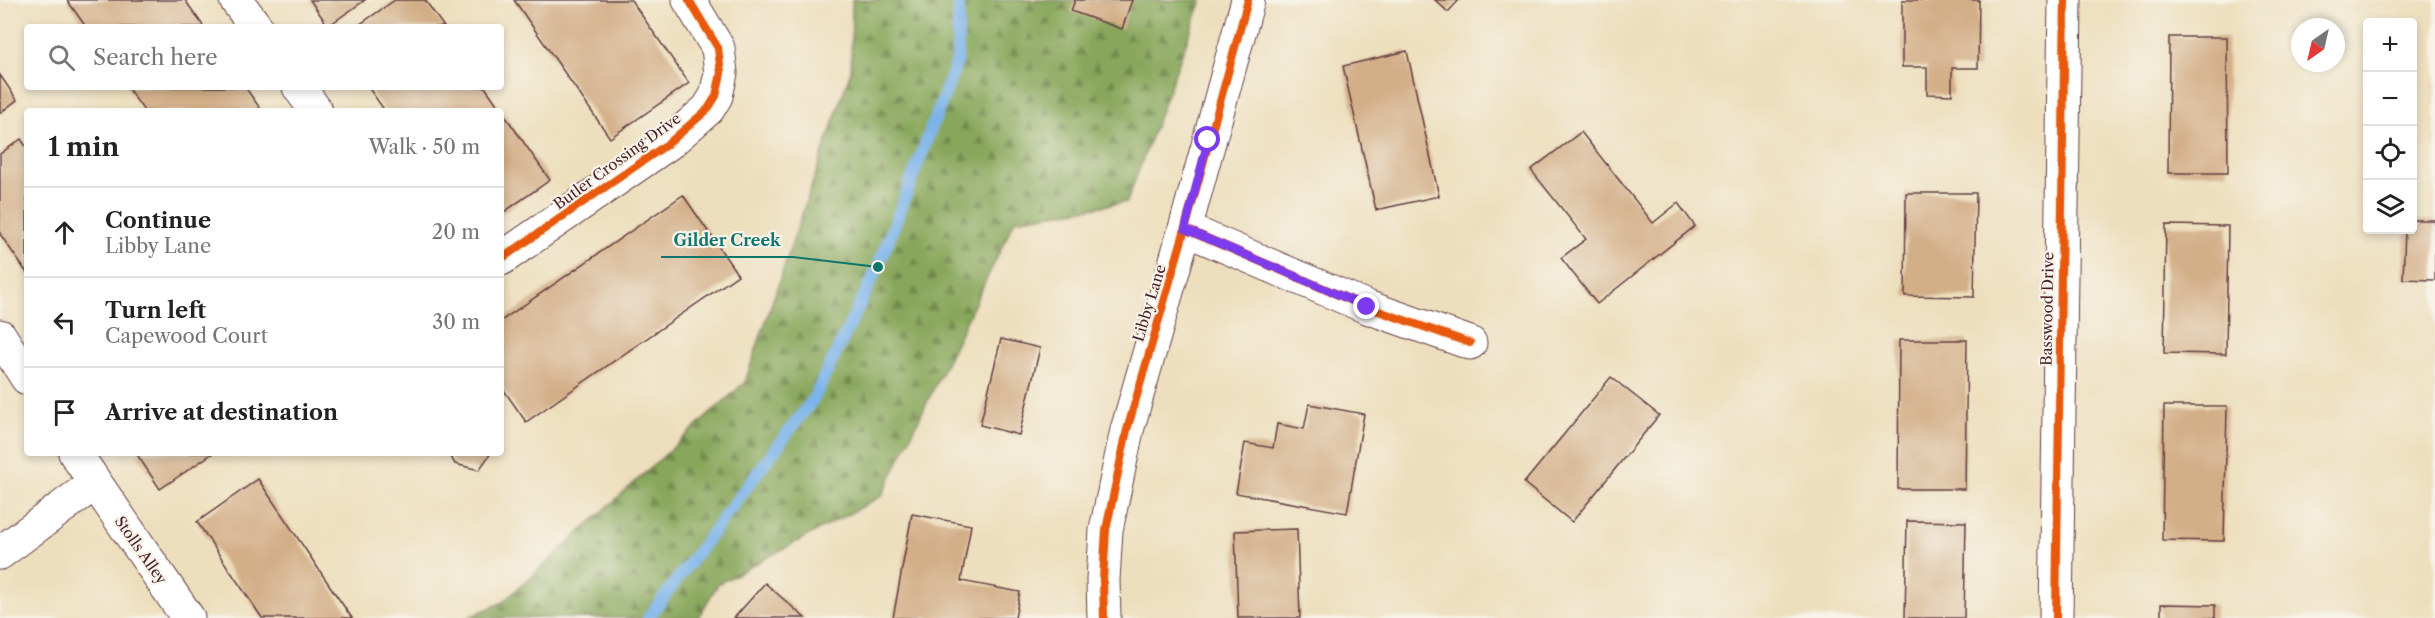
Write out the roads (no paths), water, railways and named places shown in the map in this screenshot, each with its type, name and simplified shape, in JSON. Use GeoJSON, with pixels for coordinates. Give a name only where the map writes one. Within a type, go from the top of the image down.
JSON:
{"type":"FeatureCollection","features":[{"type":"Feature","properties":{"kind":"street"},"geometry":{"type":"LineString","coordinates":[[236,0],[254,24]]}},
{"type":"Feature","properties":{"kind":"street","name":"Butler Crossing Drive"},"geometry":{"type":"LineString","coordinates":[[504,257],[669,143],[708,109],[716,96],[721,74],[718,48],[689,0]]}},
{"type":"Feature","properties":{"kind":"street","name":"Libby Lane"},"geometry":{"type":"LineString","coordinates":[[1104,618],[1103,580],[1106,530],[1127,430],[1248,0]]}},
{"type":"Feature","properties":{"kind":"street","name":"Basswood Drive"},"geometry":{"type":"LineString","coordinates":[[2056,618],[2065,0]]}},
{"type":"Feature","properties":{"kind":"street"},"geometry":{"type":"LineString","coordinates":[[301,90],[314,108]]}},
{"type":"Feature","properties":{"kind":"street"},"geometry":{"type":"LineString","coordinates":[[1185,229],[1367,307],[1470,343]]}},
{"type":"Feature","properties":{"kind":"street"},"geometry":{"type":"LineString","coordinates":[[0,336],[24,373]]}},
{"type":"Feature","properties":{"kind":"street","name":"Stolls Alley"},"geometry":{"type":"LineString","coordinates":[[77,456],[188,618]]}},
{"type":"Feature","properties":{"kind":"street"},"geometry":{"type":"LineString","coordinates":[[0,553],[94,483]]}},
{"type":"Feature","properties":{"kind":"waterway"},"geometry":{"type":"LineString","coordinates":[[648,618],[814,398],[878,267],[957,62],[959,0]]}},
{"type":"Feature","properties":{"kind":"place","name":"Gilder Creek"},"geometry":{"type":"Point","coordinates":[878,267]}}]}
